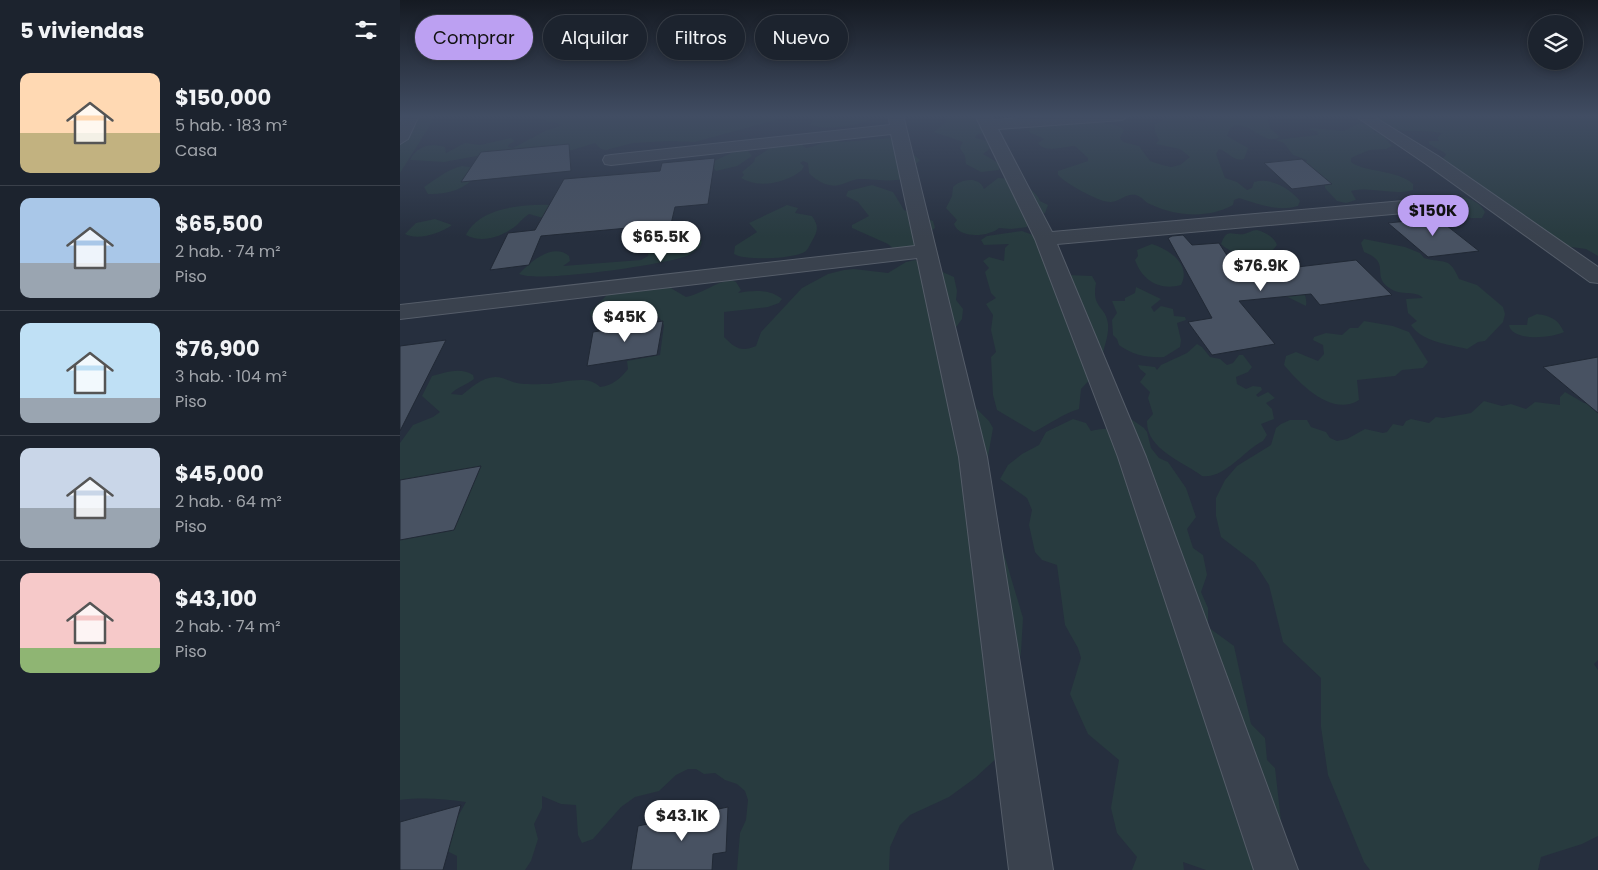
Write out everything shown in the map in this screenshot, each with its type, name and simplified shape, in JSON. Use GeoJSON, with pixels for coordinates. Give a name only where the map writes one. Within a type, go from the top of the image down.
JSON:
{"type":"FeatureCollection","features":[{"type":"Feature","properties":{"kind":"street"},"geometry":{"type":"LineString","coordinates":[[610,160],[643,156]]}},
{"type":"Feature","properties":{"kind":"street"},"geometry":{"type":"LineString","coordinates":[[905,156],[973,456],[1031,870]]}},
{"type":"Feature","properties":{"kind":"street"},"geometry":{"type":"LineString","coordinates":[[1004,156],[1045,239],[1132,457],[1276,870]]}},
{"type":"Feature","properties":{"kind":"street"},"geometry":{"type":"LineString","coordinates":[[1425,156],[1598,277]]}},
{"type":"Feature","properties":{"kind":"street"},"geometry":{"type":"LineString","coordinates":[[1045,239],[1426,204]]}},
{"type":"Feature","properties":{"kind":"street"},"geometry":{"type":"LineString","coordinates":[[400,312],[926,251]]}},
{"type":"Feature","properties":{"kind":"green space"},"geometry":{"type":"Polygon","coordinates":[[[400,156],[411,156],[400,173],[400,156]]]}},
{"type":"Feature","properties":{"kind":"green space"},"geometry":{"type":"Polygon","coordinates":[[[413,156],[479,156],[444,162],[410,160],[413,156]]]}},
{"type":"Feature","properties":{"kind":"green space"},"geometry":{"type":"Polygon","coordinates":[[[726,156],[752,156],[737,166],[716,171],[713,167],[714,161],[726,156]]]}},
{"type":"Feature","properties":{"kind":"green space"},"geometry":{"type":"Polygon","coordinates":[[[759,156],[915,156],[920,160],[916,164],[918,169],[912,175],[905,178],[898,180],[859,179],[833,186],[821,182],[811,175],[808,163],[803,161],[800,163],[804,166],[802,170],[796,175],[780,181],[764,184],[741,178],[744,175],[742,172],[754,162],[755,158],[759,156]]]}},
{"type":"Feature","properties":{"kind":"green space"},"geometry":{"type":"Polygon","coordinates":[[[965,156],[986,156],[1000,164],[999,170],[981,172],[966,164],[965,156]]]}},
{"type":"Feature","properties":{"kind":"green space"},"geometry":{"type":"Polygon","coordinates":[[[1085,156],[1146,156],[1150,161],[1171,167],[1180,165],[1190,157],[1188,156],[1217,156],[1225,178],[1237,182],[1247,190],[1252,188],[1254,182],[1273,182],[1296,196],[1300,201],[1298,206],[1275,208],[1239,198],[1234,200],[1233,205],[1213,212],[1182,214],[1161,209],[1136,195],[1129,195],[1111,202],[1099,199],[1083,192],[1058,175],[1058,171],[1088,161],[1085,156]]]}},
{"type":"Feature","properties":{"kind":"green space"},"geometry":{"type":"Polygon","coordinates":[[[1230,156],[1245,156],[1244,159],[1240,160],[1230,156]]]}},
{"type":"Feature","properties":{"kind":"green space"},"geometry":{"type":"Polygon","coordinates":[[[1295,156],[1356,156],[1351,158],[1351,162],[1364,168],[1407,179],[1413,184],[1413,190],[1405,192],[1351,191],[1356,200],[1346,203],[1337,201],[1325,188],[1324,177],[1300,169],[1307,160],[1295,156]]]}},
{"type":"Feature","properties":{"kind":"green space"},"geometry":{"type":"Polygon","coordinates":[[[1445,156],[1598,156],[1598,256],[1586,249],[1564,246],[1524,234],[1446,168],[1448,163],[1441,160],[1445,156]]]}},
{"type":"Feature","properties":{"kind":"green space"},"geometry":{"type":"Polygon","coordinates":[[[462,166],[470,167],[474,170],[476,176],[471,181],[454,191],[428,194],[424,187],[447,172],[462,166]]]}},
{"type":"Feature","properties":{"kind":"green space"},"geometry":{"type":"Polygon","coordinates":[[[998,178],[1004,178],[1029,188],[1038,196],[1040,201],[1048,205],[1045,213],[1027,219],[1027,227],[999,228],[982,235],[968,234],[957,229],[954,224],[957,220],[946,208],[952,196],[953,187],[956,184],[970,180],[978,182],[984,189],[998,178]]]}},
{"type":"Feature","properties":{"kind":"green space"},"geometry":{"type":"Polygon","coordinates":[[[872,185],[893,192],[904,210],[933,221],[935,228],[931,231],[934,242],[895,250],[888,244],[852,228],[852,225],[869,216],[858,202],[846,196],[848,191],[872,185]]]}},
{"type":"Feature","properties":{"kind":"green space"},"geometry":{"type":"Polygon","coordinates":[[[1463,197],[1479,204],[1485,212],[1482,218],[1471,218],[1462,214],[1456,200],[1463,197]]]}},
{"type":"Feature","properties":{"kind":"green space"},"geometry":{"type":"Polygon","coordinates":[[[528,205],[551,205],[543,218],[529,214],[511,229],[493,238],[479,239],[466,235],[481,218],[491,213],[528,205]]]}},
{"type":"Feature","properties":{"kind":"green space"},"geometry":{"type":"Polygon","coordinates":[[[787,205],[798,208],[795,213],[812,216],[816,223],[816,234],[806,251],[792,256],[770,258],[748,258],[734,254],[735,246],[757,232],[749,223],[787,205]]]}},
{"type":"Feature","properties":{"kind":"green space"},"geometry":{"type":"Polygon","coordinates":[[[435,219],[452,225],[442,231],[429,235],[416,237],[405,234],[416,223],[435,219]]]}},
{"type":"Feature","properties":{"kind":"green space"},"geometry":{"type":"Polygon","coordinates":[[[1257,230],[1269,235],[1276,242],[1277,245],[1272,251],[1252,254],[1238,253],[1221,244],[1225,236],[1230,233],[1244,234],[1257,230]]]}},
{"type":"Feature","properties":{"kind":"green space"},"geometry":{"type":"Polygon","coordinates":[[[1022,231],[1049,241],[1067,275],[1092,276],[1096,283],[1095,298],[1105,313],[1108,324],[1103,353],[1091,361],[1096,373],[1081,389],[1079,409],[1062,416],[1034,432],[997,410],[993,395],[991,357],[996,352],[991,330],[993,315],[986,304],[996,298],[991,293],[985,272],[989,268],[983,261],[989,257],[1004,261],[1005,248],[1009,244],[984,245],[981,240],[987,236],[1022,231]]]}},
{"type":"Feature","properties":{"kind":"green space"},"geometry":{"type":"Polygon","coordinates":[[[688,235],[698,236],[702,242],[700,247],[686,256],[671,260],[573,275],[531,276],[519,274],[535,259],[549,252],[563,252],[569,256],[570,261],[563,266],[641,260],[648,256],[649,247],[659,240],[688,235]]]}},
{"type":"Feature","properties":{"kind":"green space"},"geometry":{"type":"Polygon","coordinates":[[[1364,239],[1405,247],[1420,253],[1424,258],[1446,262],[1452,267],[1459,279],[1477,285],[1503,307],[1505,314],[1503,322],[1485,341],[1478,342],[1467,349],[1436,342],[1422,335],[1411,325],[1417,321],[1408,313],[1406,299],[1423,298],[1416,294],[1395,291],[1385,284],[1377,261],[1373,256],[1364,252],[1361,243],[1364,239]]]}},
{"type":"Feature","properties":{"kind":"green space"},"geometry":{"type":"Polygon","coordinates":[[[1152,244],[1177,258],[1183,270],[1184,277],[1181,285],[1159,285],[1152,282],[1142,273],[1135,260],[1138,256],[1137,250],[1152,244]]]}},
{"type":"Feature","properties":{"kind":"green space"},"geometry":{"type":"Polygon","coordinates":[[[915,260],[954,277],[957,291],[956,300],[963,309],[962,319],[949,337],[968,395],[975,407],[989,421],[993,428],[987,462],[988,516],[1004,554],[1023,618],[1021,652],[1000,755],[975,778],[949,797],[910,815],[900,825],[890,847],[889,870],[737,870],[740,833],[746,820],[748,800],[745,791],[737,784],[725,780],[715,773],[704,774],[696,769],[688,769],[676,775],[659,791],[635,797],[621,807],[593,839],[582,843],[578,835],[576,805],[561,804],[542,796],[542,808],[534,824],[538,839],[531,861],[525,870],[457,870],[457,856],[449,852],[446,838],[466,802],[433,799],[400,800],[400,443],[413,425],[440,412],[422,396],[432,376],[458,371],[464,371],[473,375],[474,379],[451,394],[462,395],[481,381],[495,377],[520,384],[548,384],[582,380],[595,383],[600,387],[616,381],[628,369],[627,361],[660,355],[664,325],[659,317],[651,314],[591,317],[590,312],[607,295],[659,281],[686,297],[731,280],[736,282],[741,290],[738,293],[761,291],[778,296],[782,299],[779,303],[768,307],[724,312],[724,337],[738,348],[746,349],[756,346],[761,332],[802,288],[828,274],[854,269],[888,273],[906,262],[915,260]]]}},
{"type":"Feature","properties":{"kind":"green space"},"geometry":{"type":"Polygon","coordinates":[[[1273,262],[1278,266],[1277,272],[1302,289],[1305,294],[1306,306],[1249,278],[1246,272],[1248,266],[1273,262]]]}},
{"type":"Feature","properties":{"kind":"green space"},"geometry":{"type":"Polygon","coordinates":[[[1136,287],[1161,299],[1151,307],[1154,312],[1161,306],[1173,309],[1174,316],[1185,317],[1186,320],[1177,323],[1181,340],[1180,347],[1164,357],[1146,356],[1129,351],[1119,345],[1113,335],[1112,320],[1117,313],[1112,301],[1125,301],[1125,298],[1135,293],[1136,287]]]}},
{"type":"Feature","properties":{"kind":"green space"},"geometry":{"type":"Polygon","coordinates":[[[1537,314],[1553,319],[1564,332],[1542,337],[1525,336],[1517,334],[1509,325],[1527,325],[1528,318],[1537,314]]]}},
{"type":"Feature","properties":{"kind":"green space"},"geometry":{"type":"Polygon","coordinates":[[[1364,321],[1393,326],[1409,332],[1428,362],[1423,368],[1402,370],[1395,376],[1357,380],[1359,400],[1349,404],[1338,405],[1328,402],[1308,389],[1284,365],[1286,356],[1296,352],[1318,361],[1324,354],[1323,345],[1313,340],[1314,337],[1326,333],[1342,335],[1350,328],[1358,328],[1364,321]]]}},
{"type":"Feature","properties":{"kind":"green space"},"geometry":{"type":"Polygon","coordinates":[[[1197,344],[1210,357],[1220,359],[1227,365],[1233,363],[1239,355],[1243,355],[1252,367],[1248,372],[1236,377],[1237,384],[1246,389],[1253,386],[1261,387],[1262,390],[1256,395],[1258,397],[1268,392],[1275,398],[1266,403],[1272,409],[1274,419],[1261,424],[1267,435],[1263,441],[1226,469],[1210,476],[1202,476],[1176,460],[1152,439],[1148,431],[1147,421],[1153,414],[1148,398],[1150,392],[1140,382],[1146,374],[1138,365],[1155,367],[1157,370],[1161,365],[1187,353],[1197,344]]]}},
{"type":"Feature","properties":{"kind":"green space"},"geometry":{"type":"Polygon","coordinates":[[[1565,392],[1584,403],[1598,404],[1598,660],[1594,664],[1598,670],[1598,836],[1582,844],[1541,857],[1538,870],[1370,870],[1364,862],[1328,775],[1321,727],[1321,678],[1283,642],[1269,585],[1255,563],[1221,537],[1216,516],[1216,498],[1225,480],[1237,466],[1271,445],[1276,428],[1290,420],[1307,420],[1311,427],[1326,432],[1330,438],[1337,441],[1347,439],[1365,429],[1383,433],[1387,432],[1393,424],[1403,426],[1406,421],[1411,419],[1429,423],[1436,417],[1443,418],[1471,413],[1484,401],[1502,406],[1511,404],[1526,409],[1535,402],[1560,405],[1560,397],[1565,392]]]}},
{"type":"Feature","properties":{"kind":"green space"},"geometry":{"type":"Polygon","coordinates":[[[1073,419],[1086,423],[1091,431],[1117,427],[1131,419],[1144,428],[1147,432],[1151,448],[1159,458],[1168,462],[1186,488],[1196,517],[1187,529],[1193,548],[1203,555],[1207,575],[1201,592],[1208,608],[1208,627],[1234,646],[1251,724],[1265,738],[1267,760],[1275,768],[1281,821],[1281,843],[1293,870],[1206,870],[1183,862],[1184,870],[1132,870],[1137,857],[1117,833],[1111,808],[1119,760],[1088,734],[1070,694],[1081,658],[1078,648],[1065,625],[1057,565],[1042,560],[1035,552],[1029,525],[1032,510],[1027,498],[1000,479],[1008,465],[1022,454],[1039,445],[1046,432],[1073,419]]]}},
{"type":"Feature","properties":{"kind":"building"},"geometry":{"type":"Polygon","coordinates":[[[479,156],[570,156],[571,171],[461,182],[479,156]]]}},
{"type":"Feature","properties":{"kind":"building"},"geometry":{"type":"Polygon","coordinates":[[[715,158],[708,204],[675,207],[671,224],[541,236],[529,265],[490,270],[508,233],[535,230],[564,179],[660,171],[662,163],[715,158]]]}},
{"type":"Feature","properties":{"kind":"building"},"geometry":{"type":"Polygon","coordinates":[[[1302,159],[1332,184],[1292,189],[1264,163],[1302,159]]]}},
{"type":"Feature","properties":{"kind":"building"},"geometry":{"type":"Polygon","coordinates":[[[1437,218],[1479,251],[1428,257],[1388,223],[1437,218]]]}},
{"type":"Feature","properties":{"kind":"building"},"geometry":{"type":"Polygon","coordinates":[[[1183,235],[1192,245],[1219,243],[1239,274],[1356,260],[1392,295],[1320,305],[1311,294],[1239,301],[1275,344],[1212,355],[1188,322],[1212,318],[1168,238],[1183,235]]]}},
{"type":"Feature","properties":{"kind":"building"},"geometry":{"type":"Polygon","coordinates":[[[663,321],[657,355],[587,366],[593,332],[663,321]]]}},
{"type":"Feature","properties":{"kind":"building"},"geometry":{"type":"Polygon","coordinates":[[[446,340],[400,431],[400,346],[446,340]]]}},
{"type":"Feature","properties":{"kind":"building"},"geometry":{"type":"Polygon","coordinates":[[[1598,357],[1598,413],[1543,367],[1598,357]]]}},
{"type":"Feature","properties":{"kind":"building"},"geometry":{"type":"Polygon","coordinates":[[[481,466],[454,530],[400,540],[400,480],[481,466]]]}},
{"type":"Feature","properties":{"kind":"building"},"geometry":{"type":"Polygon","coordinates":[[[461,805],[443,870],[400,870],[400,822],[461,805]]]}},
{"type":"Feature","properties":{"kind":"building"},"geometry":{"type":"Polygon","coordinates":[[[728,807],[726,852],[713,854],[712,870],[631,870],[638,826],[728,807]]]}}]}
